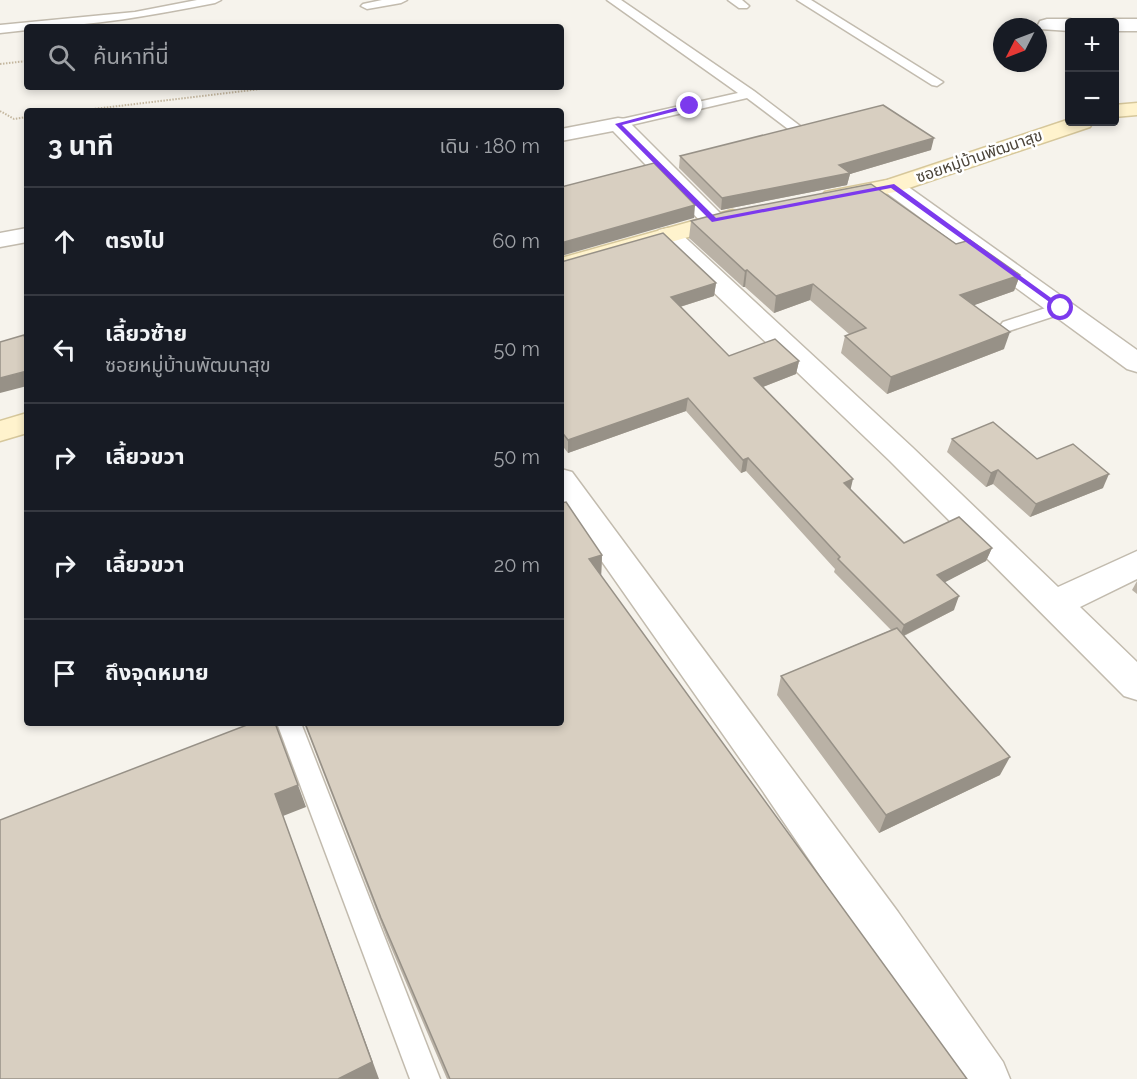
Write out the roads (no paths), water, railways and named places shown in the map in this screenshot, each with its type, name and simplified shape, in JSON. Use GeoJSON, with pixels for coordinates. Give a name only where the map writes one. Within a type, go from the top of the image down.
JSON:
{"type":"FeatureCollection","features":[{"type":"Feature","properties":{"kind":"street"},"geometry":{"type":"LineString","coordinates":[[1047,25],[1065,25]]}},
{"type":"Feature","properties":{"kind":"street"},"geometry":{"type":"LineString","coordinates":[[1119,25],[1137,25]]}},
{"type":"Feature","properties":{"kind":"street"},"geometry":{"type":"LineString","coordinates":[[1119,111],[1137,109]]}},
{"type":"Feature","properties":{"kind":"street"},"geometry":{"type":"LineString","coordinates":[[564,134],[618,124],[714,221]]}},
{"type":"Feature","properties":{"kind":"street","name":"ซอยหมู่บ้านพัฒนาสุข"},"geometry":{"type":"LineString","coordinates":[[814,201],[892,186],[1070,126]]}},
{"type":"Feature","properties":{"kind":"street"},"geometry":{"type":"LineString","coordinates":[[892,186],[1137,363]]}},
{"type":"Feature","properties":{"kind":"street"},"geometry":{"type":"LineString","coordinates":[[564,265],[714,221],[759,212]]}},
{"type":"Feature","properties":{"kind":"street"},"geometry":{"type":"LineString","coordinates":[[668,235],[901,454],[1137,685]]}},
{"type":"Feature","properties":{"kind":"street"},"geometry":{"type":"LineString","coordinates":[[0,240],[24,236]]}},
{"type":"Feature","properties":{"kind":"street"},"geometry":{"type":"LineString","coordinates":[[0,431],[24,424]]}},
{"type":"Feature","properties":{"kind":"street"},"geometry":{"type":"LineString","coordinates":[[564,484],[723,700],[987,1079]]}},
{"type":"Feature","properties":{"kind":"street"},"geometry":{"type":"LineString","coordinates":[[1054,604],[1137,564]]}},
{"type":"Feature","properties":{"kind":"lane"},"geometry":{"type":"LineString","coordinates":[[48,24],[135,15],[215,0]]}},
{"type":"Feature","properties":{"kind":"lane"},"geometry":{"type":"LineString","coordinates":[[367,6],[401,0]]}},
{"type":"Feature","properties":{"kind":"lane"},"geometry":{"type":"LineString","coordinates":[[613,0],[801,132]]}},
{"type":"Feature","properties":{"kind":"lane"},"geometry":{"type":"LineString","coordinates":[[803,0],[937,82]]}},
{"type":"Feature","properties":{"kind":"lane"},"geometry":{"type":"LineString","coordinates":[[0,29],[24,27]]}},
{"type":"Feature","properties":{"kind":"lane"},"geometry":{"type":"LineString","coordinates":[[618,124],[749,94]]}},
{"type":"Feature","properties":{"kind":"lane"},"geometry":{"type":"LineString","coordinates":[[1009,326],[1061,308]]}},
{"type":"Feature","properties":{"kind":"lane"},"geometry":{"type":"LineString","coordinates":[[290,726],[425,1079]]}}]}
